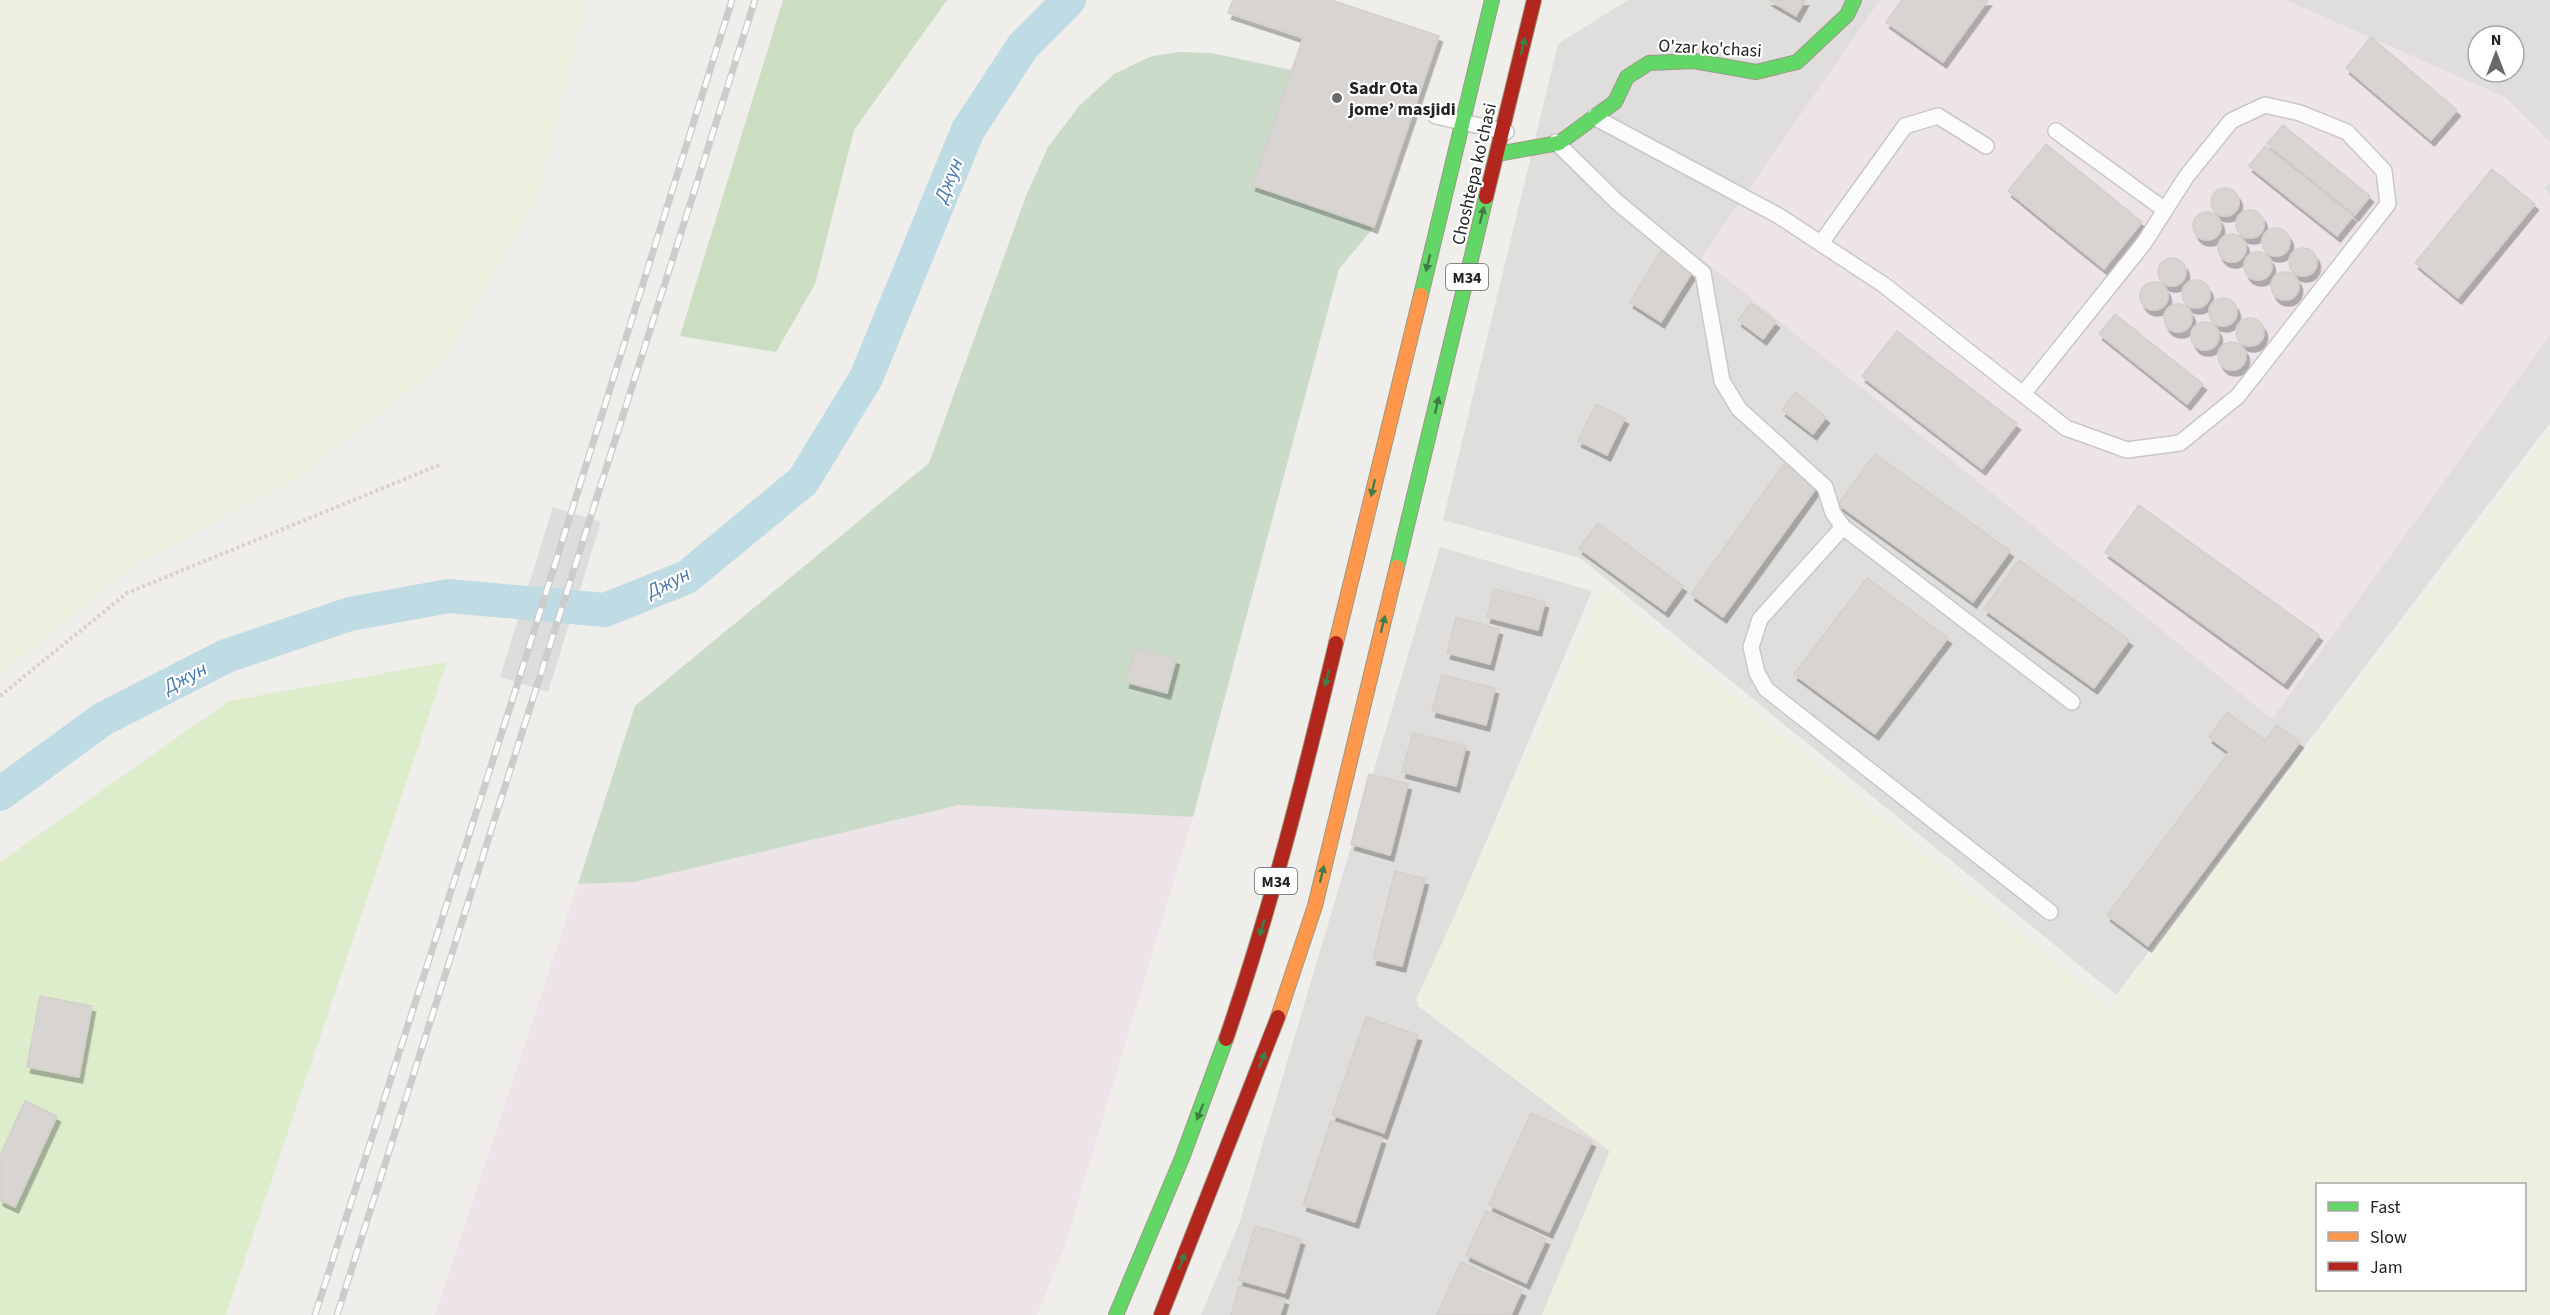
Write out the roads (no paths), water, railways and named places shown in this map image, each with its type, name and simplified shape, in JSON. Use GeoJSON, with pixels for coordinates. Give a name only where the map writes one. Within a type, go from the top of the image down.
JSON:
{"type":"FeatureCollection","features":[{"type":"Feature","properties":{"kind":"main road","name":"Choshtepa ko'chasi"},"geometry":{"type":"LineString","coordinates":[[1116,1315],[1202,1106],[1239,1003],[1270,902],[1296,805],[1492,0]]}},
{"type":"Feature","properties":{"kind":"main road","name":"Choshtepa ko'chasi"},"geometry":{"type":"LineString","coordinates":[[1161,1315],[1276,1024],[1314,906],[1534,0]]}},
{"type":"Feature","properties":{"kind":"main road","name":"O'zar ko'chasi"},"geometry":{"type":"LineString","coordinates":[[1497,154],[1559,143],[1615,102],[1627,76],[1649,63],[1694,61],[1756,72],[1797,62],[1847,15],[1854,0]]}},
{"type":"Feature","properties":{"kind":"lane"},"geometry":{"type":"LineString","coordinates":[[1594,117],[1779,216],[1884,285],[2066,428],[2127,450],[2180,443],[2238,396],[2388,204],[2384,171],[2347,132],[2300,113],[2265,105],[2231,122],[2186,177],[2144,243],[2023,393]]}},
{"type":"Feature","properties":{"kind":"lane"},"geometry":{"type":"LineString","coordinates":[[1436,116],[1559,143],[1617,202],[1703,273],[1722,381],[1739,409],[1825,487],[1833,513],[1843,527],[2072,702]]}},
{"type":"Feature","properties":{"kind":"lane"},"geometry":{"type":"LineString","coordinates":[[1821,243],[1905,126],[1938,116],[1986,146]]}},
{"type":"Feature","properties":{"kind":"lane"},"geometry":{"type":"LineString","coordinates":[[2055,131],[2165,210]]}},
{"type":"Feature","properties":{"kind":"lane"},"geometry":{"type":"LineString","coordinates":[[1843,527],[1760,620],[1751,647],[1757,673],[1766,689],[2050,912]]}},
{"type":"Feature","properties":{"kind":"waterway","name":"Джун"},"geometry":{"type":"LineString","coordinates":[[0,794],[103,719],[226,656],[350,614],[449,596],[605,610],[687,577],[803,481],[866,378],[968,130],[1023,46],[1069,0]]}},
{"type":"Feature","properties":{"kind":"railway"},"geometry":{"type":"LineString","coordinates":[[315,1315],[518,682],[732,0]]}},
{"type":"Feature","properties":{"kind":"railway"},"geometry":{"type":"LineString","coordinates":[[337,1315],[755,0]]}},
{"type":"Feature","properties":{"kind":"place","name":"Sadr Ota jome’ masjidi"},"geometry":{"type":"Point","coordinates":[1337,98]}}]}
